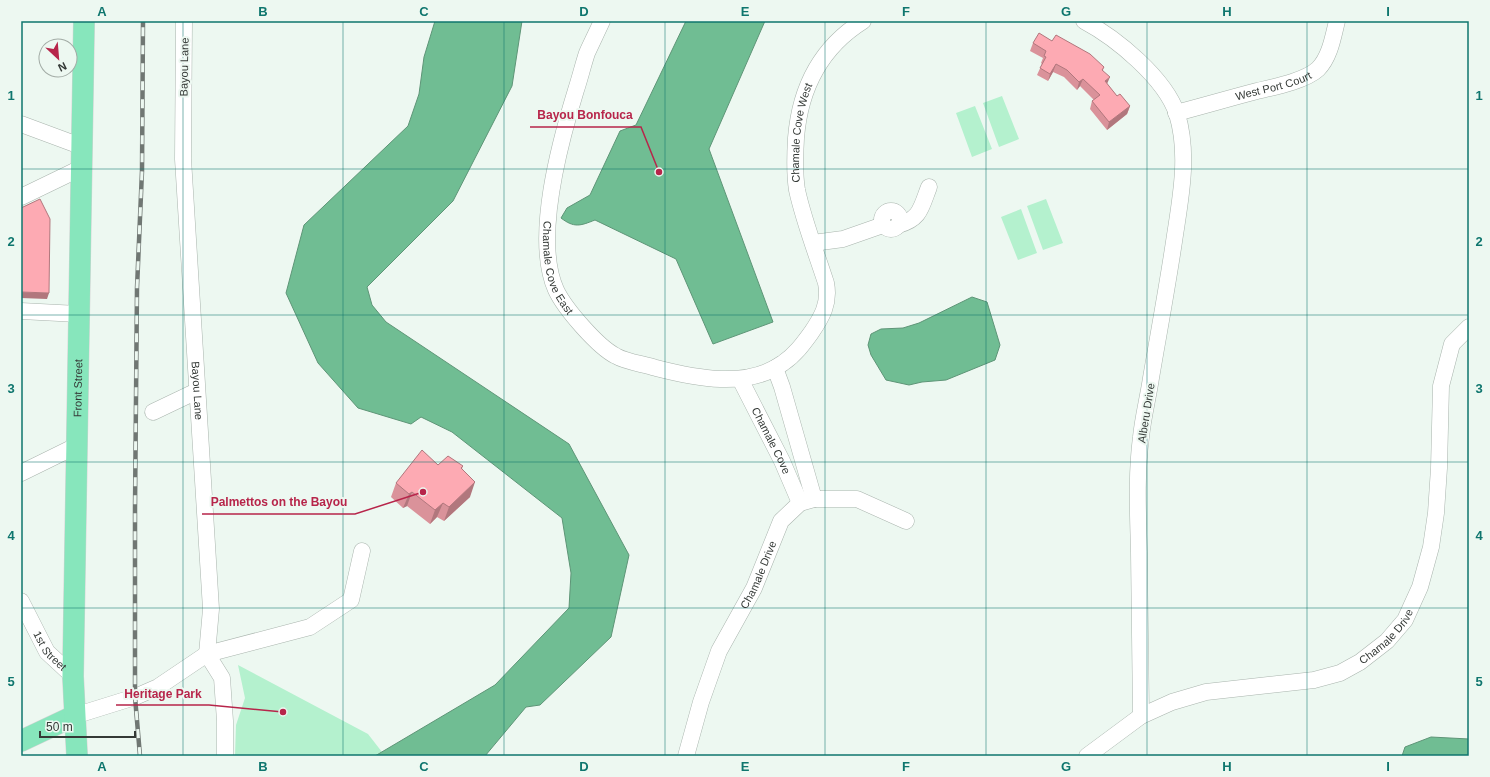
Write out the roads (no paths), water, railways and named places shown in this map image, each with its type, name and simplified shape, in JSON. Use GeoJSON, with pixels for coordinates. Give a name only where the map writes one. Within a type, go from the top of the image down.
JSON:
{"type":"FeatureCollection","features":[{"type":"Feature","properties":{"kind":"main road","name":"Front Street"},"geometry":{"type":"LineString","coordinates":[[77,756],[73,676],[84,21]]}},
{"type":"Feature","properties":{"kind":"main road"},"geometry":{"type":"LineString","coordinates":[[21,741],[74,716]]}},
{"type":"Feature","properties":{"kind":"street","name":"Bayou Lane"},"geometry":{"type":"LineString","coordinates":[[184,21],[182,159],[211,609],[207,654]]}},
{"type":"Feature","properties":{"kind":"street","name":"Chamale Cove East"},"geometry":{"type":"LineString","coordinates":[[602,21],[587,54],[566,122],[550,199],[547,228],[549,264],[556,290],[575,317],[596,342],[616,356],[673,372],[716,379],[740,378],[758,374]]}},
{"type":"Feature","properties":{"kind":"street","name":"Chamale Cove West"},"geometry":{"type":"LineString","coordinates":[[758,374],[775,368],[791,357],[800,348],[825,310],[828,291],[797,189],[795,156],[798,120],[809,81],[815,69],[838,40],[854,26],[863,21]]}},
{"type":"Feature","properties":{"kind":"street","name":"West Port Court"},"geometry":{"type":"LineString","coordinates":[[1176,113],[1271,87],[1311,74],[1318,69],[1326,59],[1337,21]]}},
{"type":"Feature","properties":{"kind":"street"},"geometry":{"type":"LineString","coordinates":[[1093,23],[1135,58],[1156,80],[1167,95],[1176,113]]}},
{"type":"Feature","properties":{"kind":"street","name":"Alberu Drive"},"geometry":{"type":"LineString","coordinates":[[1141,716],[1138,492],[1140,445],[1172,255],[1183,172],[1183,152],[1176,113]]}},
{"type":"Feature","properties":{"kind":"street"},"geometry":{"type":"LineString","coordinates":[[21,124],[82,158],[21,197]]}},
{"type":"Feature","properties":{"kind":"street"},"geometry":{"type":"LineString","coordinates":[[813,243],[843,239],[890,225],[909,222],[918,214],[929,187]]}},
{"type":"Feature","properties":{"kind":"street"},"geometry":{"type":"LineString","coordinates":[[21,311],[78,314]]}},
{"type":"Feature","properties":{"kind":"street","name":"Chamale Drive"},"geometry":{"type":"LineString","coordinates":[[1087,756],[1141,716],[1172,702],[1206,692],[1314,680],[1340,673],[1360,662],[1387,641],[1405,620],[1420,587],[1431,547],[1436,513],[1439,468],[1441,386],[1452,344],[1469,326]]}},
{"type":"Feature","properties":{"kind":"street","name":"Chamale Cove"},"geometry":{"type":"LineString","coordinates":[[775,368],[782,387],[807,501]]}},
{"type":"Feature","properties":{"kind":"street","name":"Chamale Cove"},"geometry":{"type":"LineString","coordinates":[[740,378],[782,461],[807,501]]}},
{"type":"Feature","properties":{"kind":"street"},"geometry":{"type":"LineString","coordinates":[[153,412],[197,391]]}},
{"type":"Feature","properties":{"kind":"street"},"geometry":{"type":"LineString","coordinates":[[21,473],[76,446]]}},
{"type":"Feature","properties":{"kind":"street"},"geometry":{"type":"LineString","coordinates":[[807,501],[857,499],[906,521]]}},
{"type":"Feature","properties":{"kind":"street","name":"Chamale Drive"},"geometry":{"type":"LineString","coordinates":[[686,756],[700,702],[719,651],[754,588],[781,521],[807,501]]}},
{"type":"Feature","properties":{"kind":"street"},"geometry":{"type":"LineString","coordinates":[[74,716],[135,697],[158,687],[207,654],[310,628],[351,600],[362,551]]}},
{"type":"Feature","properties":{"kind":"street","name":"1st Street"},"geometry":{"type":"LineString","coordinates":[[21,601],[47,652],[73,676]]}},
{"type":"Feature","properties":{"kind":"street"},"geometry":{"type":"LineString","coordinates":[[207,654],[222,678],[225,721],[225,756]]}},
{"type":"Feature","properties":{"kind":"railway"},"geometry":{"type":"LineString","coordinates":[[140,756],[135,697],[135,508],[137,288],[142,171],[143,21]]}},
{"type":"Feature","properties":{"kind":"place","name":"Bayou Bonfouca"},"geometry":{"type":"Point","coordinates":[659,172]}},
{"type":"Feature","properties":{"kind":"place","name":"Palmettos on the Bayou"},"geometry":{"type":"Point","coordinates":[423,492]}},
{"type":"Feature","properties":{"kind":"place","name":"Heritage Park"},"geometry":{"type":"Point","coordinates":[283,712]}}]}
